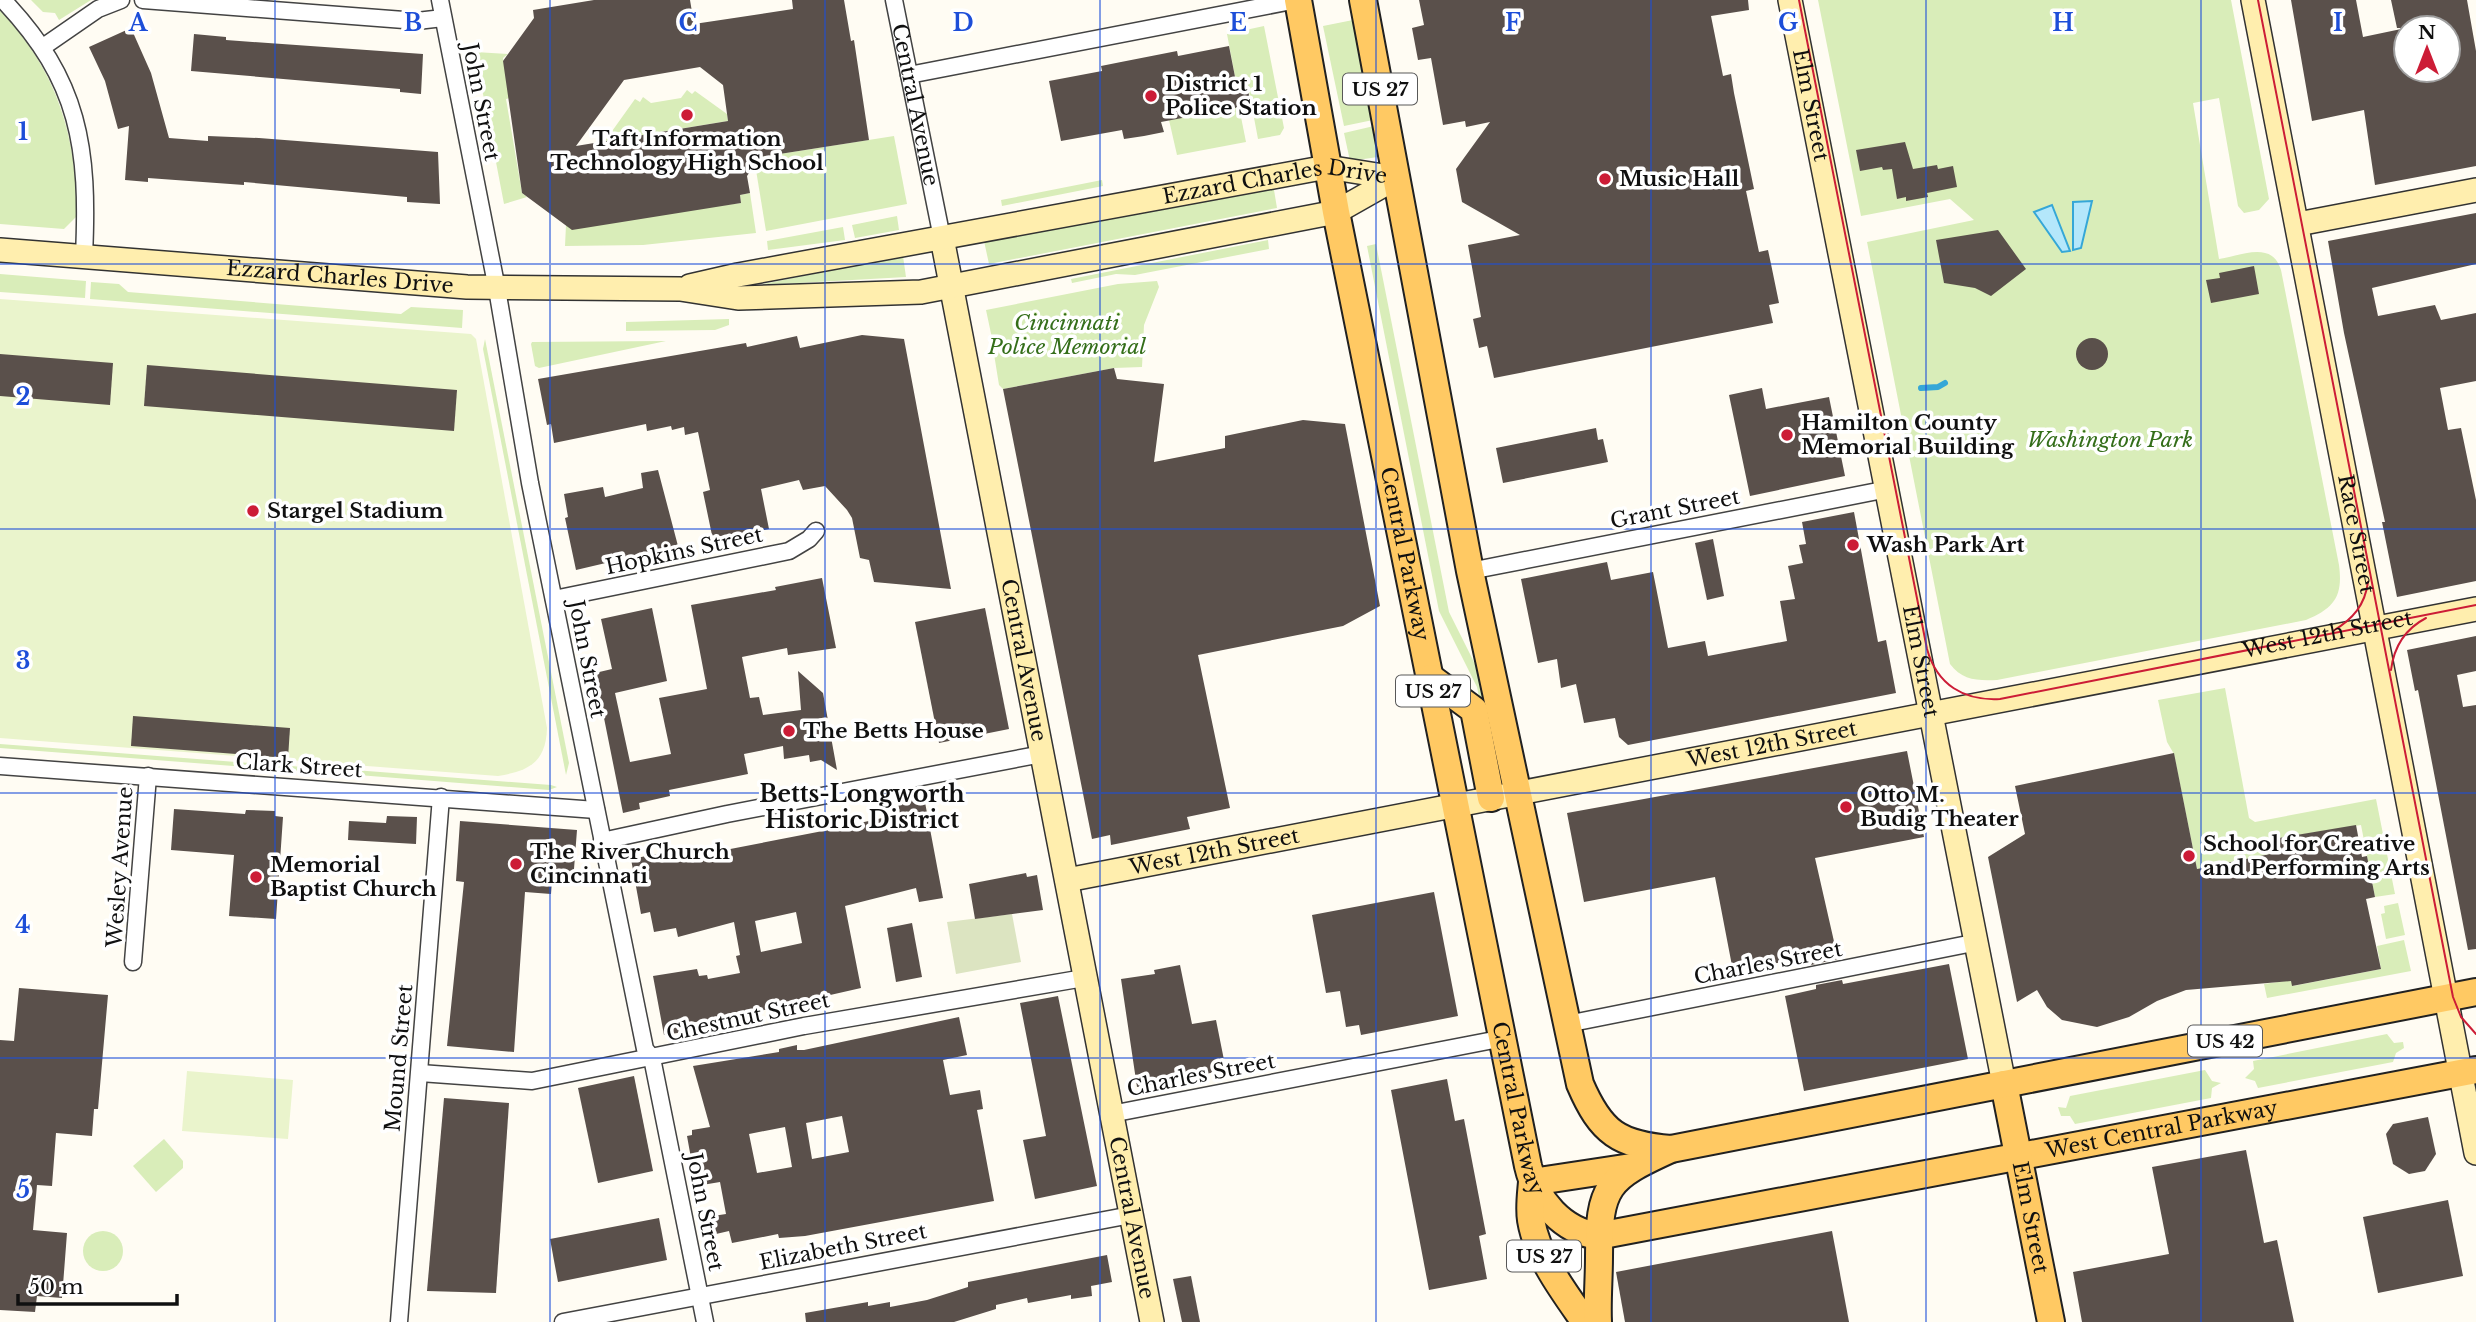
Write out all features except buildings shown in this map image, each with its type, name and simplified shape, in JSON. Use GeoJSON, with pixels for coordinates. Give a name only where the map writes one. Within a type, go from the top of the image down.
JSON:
{"type":"FeatureCollection","features":[{"type":"Feature","properties":{"kind":"main road","name":"Central Parkway"},"geometry":{"type":"LineString","coordinates":[[1298,0],[1327,167],[1532,1182],[1562,1222],[1580,1233],[1598,1236]]}},
{"type":"Feature","properties":{"kind":"main road","name":"US 27"},"geometry":{"type":"LineString","coordinates":[[1363,0],[1396,178]]}},
{"type":"Feature","properties":{"kind":"main road"},"geometry":{"type":"LineString","coordinates":[[1396,178],[1471,571],[1580,1084],[1589,1106],[1603,1124],[1637,1146],[1671,1149]]}},
{"type":"Feature","properties":{"kind":"main road"},"geometry":{"type":"LineString","coordinates":[[1431,678],[1474,710],[1490,798]]}},
{"type":"Feature","properties":{"kind":"main road","name":"US 42"},"geometry":{"type":"LineString","coordinates":[[1598,1322],[1598,1236],[1603,1200],[1613,1183],[1631,1167],[1671,1149],[2476,992]]}},
{"type":"Feature","properties":{"kind":"main road","name":"West Central Parkway"},"geometry":{"type":"LineString","coordinates":[[1598,1236],[2468,1071]]}},
{"type":"Feature","properties":{"kind":"main road","name":"Elm Street"},"geometry":{"type":"LineString","coordinates":[[2004,1084],[2051,1322]]}},
{"type":"Feature","properties":{"kind":"main road"},"geometry":{"type":"LineString","coordinates":[[1532,1182],[1631,1167]]}},
{"type":"Feature","properties":{"kind":"main road","name":"US 27"},"geometry":{"type":"LineString","coordinates":[[1532,1182],[1531,1220],[1537,1242],[1560,1286],[1585,1322]]}},
{"type":"Feature","properties":{"kind":"street"},"geometry":{"type":"LineString","coordinates":[[3,0],[43,47],[67,94],[81,149],[86,192],[84,256]]}},
{"type":"Feature","properties":{"kind":"street"},"geometry":{"type":"LineString","coordinates":[[43,47],[99,9],[121,0]]}},
{"type":"Feature","properties":{"kind":"street"},"geometry":{"type":"LineString","coordinates":[[144,0],[417,21],[443,18]]}},
{"type":"Feature","properties":{"kind":"street","name":"John Street"},"geometry":{"type":"LineString","coordinates":[[440,0],[497,289],[530,483],[645,1049],[652,1058],[705,1322]]}},
{"type":"Feature","properties":{"kind":"street","name":"Central Avenue"},"geometry":{"type":"LineString","coordinates":[[894,0],[1152,1322]]}},
{"type":"Feature","properties":{"kind":"street"},"geometry":{"type":"LineString","coordinates":[[909,75],[1298,0]]}},
{"type":"Feature","properties":{"kind":"street","name":"Elm Street"},"geometry":{"type":"LineString","coordinates":[[1790,0],[2004,1084]]}},
{"type":"Feature","properties":{"kind":"street","name":"Race Street"},"geometry":{"type":"LineString","coordinates":[[2253,0],[2446,999],[2468,1071],[2476,1153]]}},
{"type":"Feature","properties":{"kind":"street","name":"Ezzard Charles Drive"},"geometry":{"type":"LineString","coordinates":[[680,289],[738,275],[1327,167],[1396,178]]}},
{"type":"Feature","properties":{"kind":"street","name":"Ezzard Charles Drive"},"geometry":{"type":"LineString","coordinates":[[0,250],[497,289],[680,289],[738,298],[921,292],[1336,212],[1396,178]]}},
{"type":"Feature","properties":{"kind":"street"},"geometry":{"type":"LineString","coordinates":[[2298,224],[2476,190]]}},
{"type":"Feature","properties":{"kind":"street","name":"Grant Street"},"geometry":{"type":"LineString","coordinates":[[1471,571],[1888,489]]}},
{"type":"Feature","properties":{"kind":"street","name":"Hopkins Street"},"geometry":{"type":"LineString","coordinates":[[554,599],[789,551],[809,539],[816,531]]}},
{"type":"Feature","properties":{"kind":"street","name":"West 12th Street"},"geometry":{"type":"LineString","coordinates":[[1067,880],[2476,609]]}},
{"type":"Feature","properties":{"kind":"street"},"geometry":{"type":"LineString","coordinates":[[603,841],[727,814],[1042,754]]}},
{"type":"Feature","properties":{"kind":"street","name":"Clark Street"},"geometry":{"type":"LineString","coordinates":[[0,766],[596,810]]}},
{"type":"Feature","properties":{"kind":"street","name":"Wesley Avenue"},"geometry":{"type":"LineString","coordinates":[[133,962],[148,776]]}},
{"type":"Feature","properties":{"kind":"street","name":"Mound Street"},"geometry":{"type":"LineString","coordinates":[[404,1322],[441,797]]}},
{"type":"Feature","properties":{"kind":"street","name":"Charles Street"},"geometry":{"type":"LineString","coordinates":[[1567,1024],[1978,942]]}},
{"type":"Feature","properties":{"kind":"street","name":"Chestnut Street"},"geometry":{"type":"LineString","coordinates":[[420,1073],[532,1081],[804,1026],[1084,978]]}},
{"type":"Feature","properties":{"kind":"street","name":"Charles Street"},"geometry":{"type":"LineString","coordinates":[[1111,1114],[1504,1038]]}},
{"type":"Feature","properties":{"kind":"street","name":"Elizabeth Street"},"geometry":{"type":"LineString","coordinates":[[564,1322],[1131,1215]]}},
{"type":"Feature","properties":{"kind":"green space"},"geometry":{"type":"Polygon","coordinates":[[[31,0],[91,0],[59,20],[55,13],[43,12],[31,0]]]}},
{"type":"Feature","properties":{"kind":"green space","name":"Washington Park"},"geometry":{"type":"Polygon","coordinates":[[[1818,0],[2231,0],[2269,199],[2259,210],[2244,213],[2238,206],[2219,98],[2193,103],[2219,259],[2246,253],[2263,253],[2271,255],[2281,270],[2339,565],[2338,593],[2324,611],[2306,620],[1997,680],[1970,678],[1950,664],[1867,242],[1974,220],[1950,199],[1861,216],[1818,0]]]}},
{"type":"Feature","properties":{"kind":"green space"},"geometry":{"type":"Polygon","coordinates":[[[0,10],[36,56],[60,106],[68,132],[76,188],[76,217],[64,229],[0,224],[0,10]]]}},
{"type":"Feature","properties":{"kind":"green space"},"geometry":{"type":"Polygon","coordinates":[[[1353,20],[1373,120],[1344,126],[1323,26],[1353,20]]]}},
{"type":"Feature","properties":{"kind":"green space"},"geometry":{"type":"Polygon","coordinates":[[[1264,26],[1284,128],[1280,135],[1258,139],[1248,86],[1237,87],[1227,34],[1264,26]]]}},
{"type":"Feature","properties":{"kind":"green space"},"geometry":{"type":"Polygon","coordinates":[[[475,52],[508,54],[503,58],[510,98],[506,99],[522,193],[527,197],[504,204],[475,52]]]}},
{"type":"Feature","properties":{"kind":"green space"},"geometry":{"type":"Polygon","coordinates":[[[687,90],[692,94],[695,91],[727,114],[728,121],[605,141],[635,99],[640,102],[643,97],[651,103],[681,98],[687,90]]]}},
{"type":"Feature","properties":{"kind":"green space"},"geometry":{"type":"Polygon","coordinates":[[[1239,107],[1246,142],[1177,155],[1169,120],[1239,107]]]}},
{"type":"Feature","properties":{"kind":"green space"},"geometry":{"type":"Polygon","coordinates":[[[1374,126],[1378,157],[1350,161],[1344,133],[1374,126]]]}},
{"type":"Feature","properties":{"kind":"green space"},"geometry":{"type":"Polygon","coordinates":[[[894,136],[907,204],[766,231],[755,164],[760,157],[894,136]]]}},
{"type":"Feature","properties":{"kind":"green space"},"geometry":{"type":"Polygon","coordinates":[[[1102,180],[1103,186],[1002,206],[1001,200],[1102,180]]]}},
{"type":"Feature","properties":{"kind":"green space"},"geometry":{"type":"Polygon","coordinates":[[[1273,184],[1277,208],[989,264],[984,241],[1273,184]]]}},
{"type":"Feature","properties":{"kind":"green space"},"geometry":{"type":"Polygon","coordinates":[[[750,193],[756,233],[643,245],[565,246],[566,225],[741,203],[740,195],[750,193]]]}},
{"type":"Feature","properties":{"kind":"green space"},"geometry":{"type":"Polygon","coordinates":[[[897,216],[899,230],[855,238],[852,225],[897,216]]]}},
{"type":"Feature","properties":{"kind":"green space"},"geometry":{"type":"Polygon","coordinates":[[[843,227],[845,240],[768,250],[767,241],[843,227]]]}},
{"type":"Feature","properties":{"kind":"green space"},"geometry":{"type":"Polygon","coordinates":[[[1268,240],[1269,249],[1135,275],[1116,274],[1072,283],[1071,279],[1268,240]]]}},
{"type":"Feature","properties":{"kind":"green space"},"geometry":{"type":"Polygon","coordinates":[[[1376,244],[1449,612],[1485,684],[1501,766],[1493,768],[1477,687],[1439,611],[1367,246],[1376,244]]]}},
{"type":"Feature","properties":{"kind":"green space"},"geometry":{"type":"Polygon","coordinates":[[[903,256],[906,277],[763,285],[763,284],[903,256]]]}},
{"type":"Feature","properties":{"kind":"green space"},"geometry":{"type":"Polygon","coordinates":[[[0,274],[86,281],[85,298],[0,292],[0,274]]]}},
{"type":"Feature","properties":{"kind":"green space","name":"Cincinnati Police Memorial"},"geometry":{"type":"Polygon","coordinates":[[[1157,281],[1159,287],[1144,325],[1142,367],[1114,368],[1003,389],[999,385],[994,354],[1004,351],[1002,342],[993,343],[986,310],[1118,284],[1157,281]]]}},
{"type":"Feature","properties":{"kind":"green space"},"geometry":{"type":"Polygon","coordinates":[[[91,282],[119,284],[128,292],[401,314],[411,307],[463,310],[462,328],[90,299],[91,282]]]}},
{"type":"Feature","properties":{"kind":"green space","name":"Stargel Stadium"},"geometry":{"type":"Polygon","coordinates":[[[0,299],[471,334],[476,339],[547,728],[543,749],[534,763],[519,771],[498,776],[0,738],[0,299]]]}},
{"type":"Feature","properties":{"kind":"green space"},"geometry":{"type":"Polygon","coordinates":[[[729,319],[729,325],[715,330],[626,331],[626,322],[729,319]]]}},
{"type":"Feature","properties":{"kind":"green space"},"geometry":{"type":"Polygon","coordinates":[[[485,339],[569,763],[566,775],[483,349],[485,339]]]}},
{"type":"Feature","properties":{"kind":"green space"},"geometry":{"type":"Polygon","coordinates":[[[666,341],[539,368],[535,366],[531,344],[532,342],[666,341]]]}},
{"type":"Feature","properties":{"kind":"green space"},"geometry":{"type":"Polygon","coordinates":[[[2225,688],[2249,818],[2255,822],[2376,799],[2395,894],[2375,897],[2361,825],[2268,840],[2270,854],[2197,869],[2174,754],[2167,742],[2158,700],[2225,688]]]}},
{"type":"Feature","properties":{"kind":"green space"},"geometry":{"type":"Polygon","coordinates":[[[0,744],[330,769],[324,773],[0,748],[0,744]]]}},
{"type":"Feature","properties":{"kind":"green space"},"geometry":{"type":"Polygon","coordinates":[[[354,770],[557,787],[549,790],[358,775],[354,770]]]}},
{"type":"Feature","properties":{"kind":"green space"},"geometry":{"type":"Polygon","coordinates":[[[2398,903],[2405,935],[2386,939],[2381,914],[2385,913],[2384,906],[2398,903]]]}},
{"type":"Feature","properties":{"kind":"green space"},"geometry":{"type":"Polygon","coordinates":[[[1012,914],[1021,962],[956,974],[947,922],[1012,914]]]}},
{"type":"Feature","properties":{"kind":"green space"},"geometry":{"type":"Polygon","coordinates":[[[2404,940],[2411,971],[2267,998],[2264,984],[2291,980],[2293,986],[2381,969],[2377,946],[2404,940]]]}},
{"type":"Feature","properties":{"kind":"green space"},"geometry":{"type":"Polygon","coordinates":[[[2387,1034],[2394,1043],[2403,1042],[2404,1048],[2396,1053],[2393,1062],[2258,1088],[2255,1081],[2245,1078],[2254,1069],[2253,1061],[2387,1034]]]}},
{"type":"Feature","properties":{"kind":"green space"},"geometry":{"type":"Polygon","coordinates":[[[2205,1070],[2212,1081],[2221,1083],[2212,1088],[2211,1098],[2075,1124],[2070,1116],[2061,1116],[2058,1107],[2066,1108],[2070,1096],[2205,1070]]]}},
{"type":"Feature","properties":{"kind":"green space"},"geometry":{"type":"Polygon","coordinates":[[[187,1071],[293,1080],[288,1139],[182,1131],[187,1071]]]}},
{"type":"Feature","properties":{"kind":"green space"},"geometry":{"type":"Polygon","coordinates":[[[164,1139],[183,1161],[183,1168],[156,1192],[133,1166],[164,1139]]]}},
{"type":"Feature","properties":{"kind":"green space"},"geometry":{"type":"Polygon","coordinates":[[[103,1231],[111,1232],[117,1237],[122,1243],[122,1259],[117,1265],[111,1270],[103,1271],[95,1270],[89,1265],[84,1259],[83,1251],[84,1243],[89,1237],[95,1232],[103,1231]]]}},
{"type":"Feature","properties":{"kind":"water"},"geometry":{"type":"Polygon","coordinates":[[[2092,201],[2081,248],[2073,250],[2073,202],[2092,201]]]}},
{"type":"Feature","properties":{"kind":"water"},"geometry":{"type":"Polygon","coordinates":[[[2052,205],[2070,251],[2062,252],[2034,212],[2052,205]]]}},
{"type":"Feature","properties":{"kind":"waterway"},"geometry":{"type":"LineString","coordinates":[[1921,388],[1938,387],[1945,383]]}},
{"type":"Feature","properties":{"kind":"tram line"},"geometry":{"type":"LineString","coordinates":[[1799,0],[1927,649],[1945,681],[1964,694],[2000,699],[2476,605]]}},
{"type":"Feature","properties":{"kind":"tram line"},"geometry":{"type":"LineString","coordinates":[[2258,0],[2453,997],[2461,1017],[2476,1034]]}},
{"type":"Feature","properties":{"kind":"tram line"},"geometry":{"type":"LineString","coordinates":[[2333,631],[2357,611],[2368,582]]}},
{"type":"Feature","properties":{"kind":"tram line"},"geometry":{"type":"LineString","coordinates":[[2391,670],[2402,639],[2412,627],[2426,618]]}},
{"type":"Feature","properties":{"kind":"place","name":"District 1 Police Station"},"geometry":{"type":"Point","coordinates":[1151,96]}},
{"type":"Feature","properties":{"kind":"place","name":"Taft Information Technology High School"},"geometry":{"type":"Point","coordinates":[687,115]}},
{"type":"Feature","properties":{"kind":"place","name":"Music Hall"},"geometry":{"type":"Point","coordinates":[1605,179]}},
{"type":"Feature","properties":{"kind":"place","name":"Hamilton County Memorial Building"},"geometry":{"type":"Point","coordinates":[1787,435]}},
{"type":"Feature","properties":{"kind":"place","name":"Stargel Stadium"},"geometry":{"type":"Point","coordinates":[253,511]}},
{"type":"Feature","properties":{"kind":"place","name":"Wash Park Art"},"geometry":{"type":"Point","coordinates":[1853,545]}},
{"type":"Feature","properties":{"kind":"place","name":"The Betts House"},"geometry":{"type":"Point","coordinates":[789,731]}},
{"type":"Feature","properties":{"kind":"place","name":"Otto M. Budig Theater"},"geometry":{"type":"Point","coordinates":[1846,807]}},
{"type":"Feature","properties":{"kind":"place","name":"School for Creative and Performing Arts"},"geometry":{"type":"Point","coordinates":[2189,856]}},
{"type":"Feature","properties":{"kind":"place","name":"The River Church Cincinnati"},"geometry":{"type":"Point","coordinates":[516,864]}},
{"type":"Feature","properties":{"kind":"place","name":"Memorial Baptist Church"},"geometry":{"type":"Point","coordinates":[256,877]}},
{"type":"Feature","properties":{"kind":"district","name":"Betts-Longworth Historic District"},"geometry":{"type":"Point","coordinates":[862,807]}}]}
